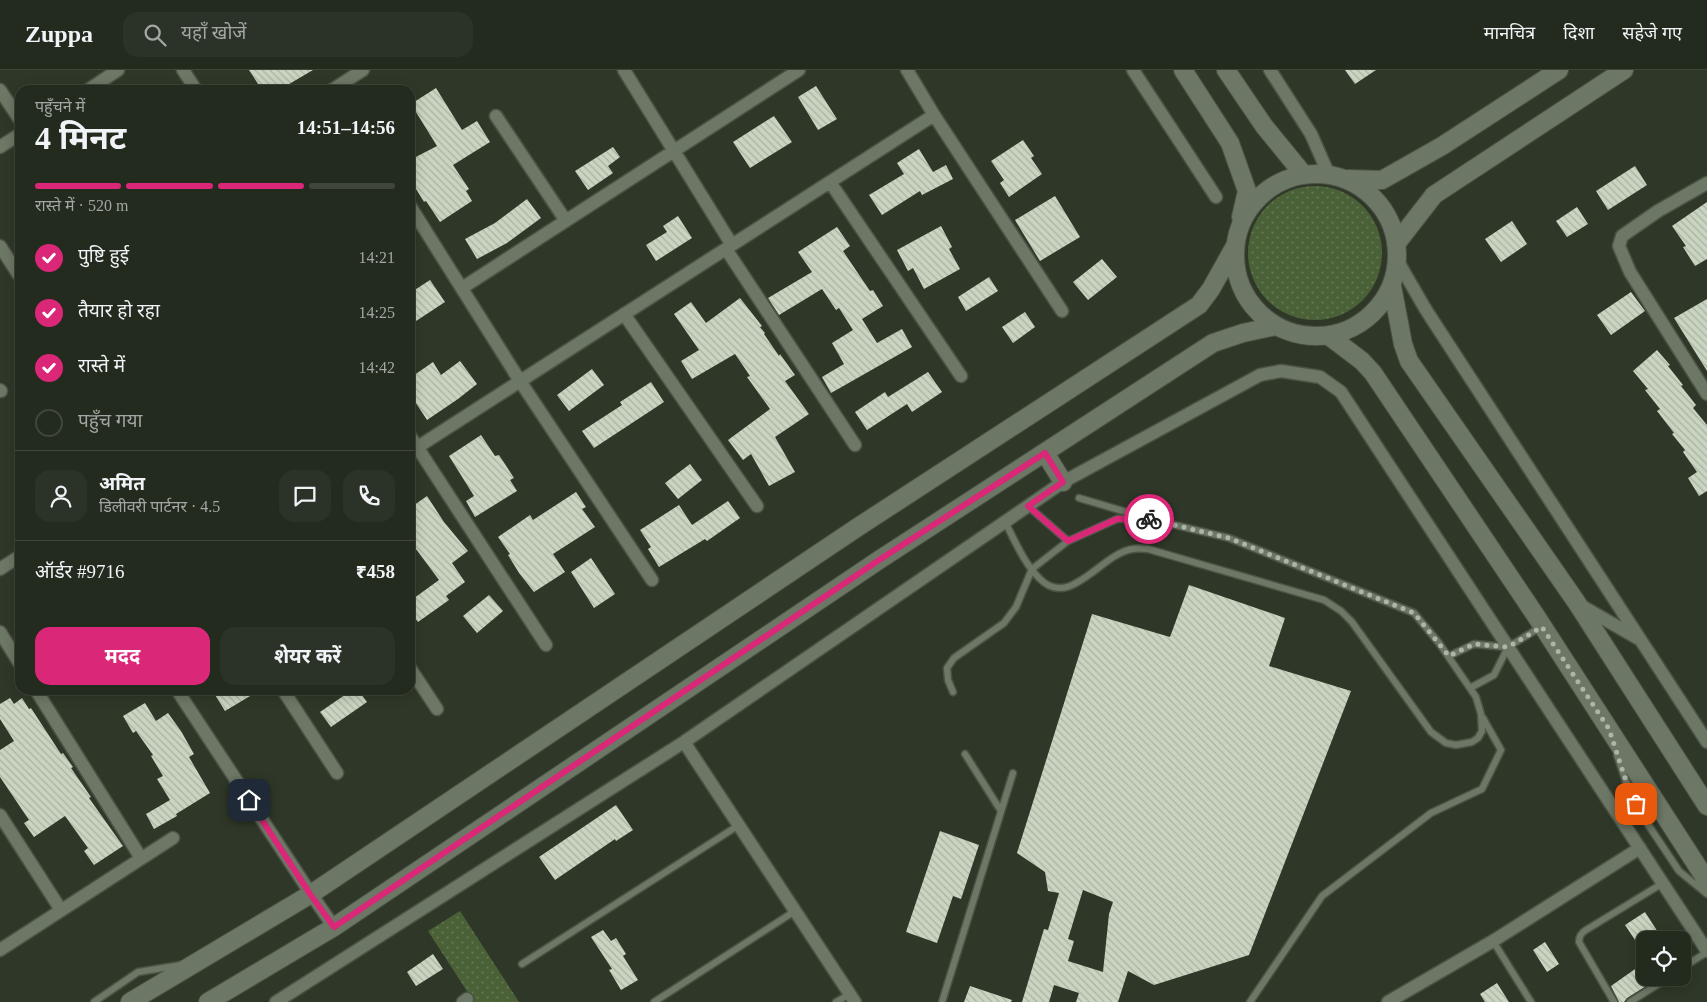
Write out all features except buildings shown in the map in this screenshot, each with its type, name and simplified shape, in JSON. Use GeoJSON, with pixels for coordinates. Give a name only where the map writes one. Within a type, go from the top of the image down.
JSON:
{"type":"FeatureCollection","features":[{"type":"Feature","properties":{"kind":"street"},"geometry":{"type":"LineString","coordinates":[[96,85],[118,70]]}},
{"type":"Feature","properties":{"kind":"street"},"geometry":{"type":"LineString","coordinates":[[183,70],[193,85]]}},
{"type":"Feature","properties":{"kind":"street"},"geometry":{"type":"LineString","coordinates":[[340,85],[362,70]]}},
{"type":"Feature","properties":{"kind":"street"},"geometry":{"type":"LineString","coordinates":[[624,70],[729,247],[855,445]]}},
{"type":"Feature","properties":{"kind":"street"},"geometry":{"type":"LineString","coordinates":[[462,288],[799,70]]}},
{"type":"Feature","properties":{"kind":"street"},"geometry":{"type":"LineString","coordinates":[[907,70],[934,115],[1062,311]]}},
{"type":"Feature","properties":{"kind":"street"},"geometry":{"type":"LineString","coordinates":[[1133,70],[1216,197]]}},
{"type":"Feature","properties":{"kind":"street"},"geometry":{"type":"LineString","coordinates":[[1183,70],[1230,143],[1247,191],[1236,239],[1236,270],[1244,295],[1258,313],[1276,326],[1301,335],[1329,336],[1355,326],[1377,309],[1392,286]]}},
{"type":"Feature","properties":{"kind":"street"},"geometry":{"type":"LineString","coordinates":[[1226,70],[1264,126],[1304,175]]}},
{"type":"Feature","properties":{"kind":"street"},"geometry":{"type":"LineString","coordinates":[[1270,70],[1312,134],[1337,177],[1362,188],[1377,201],[1388,217],[1397,252],[1426,310],[1707,742]]}},
{"type":"Feature","properties":{"kind":"street"},"geometry":{"type":"LineString","coordinates":[[130,1002],[310,894],[850,533],[1199,305],[1212,289],[1247,212],[1262,194],[1282,181],[1304,175],[1317,174],[1382,180],[1442,146],[1560,70]]}},
{"type":"Feature","properties":{"kind":"street"},"geometry":{"type":"LineString","coordinates":[[1624,70],[1434,194],[1397,252],[1392,286],[1403,344],[1409,361],[1577,603],[1707,806]]}},
{"type":"Feature","properties":{"kind":"street"},"geometry":{"type":"LineString","coordinates":[[0,90],[15,112]]}},
{"type":"Feature","properties":{"kind":"street"},"geometry":{"type":"LineString","coordinates":[[415,443],[520,381],[934,115]]}},
{"type":"Feature","properties":{"kind":"street"},"geometry":{"type":"LineString","coordinates":[[496,116],[566,221]]}},
{"type":"Feature","properties":{"kind":"street"},"geometry":{"type":"LineString","coordinates":[[0,147],[15,137]]}},
{"type":"Feature","properties":{"kind":"street"},"geometry":{"type":"LineString","coordinates":[[830,182],[961,376]]}},
{"type":"Feature","properties":{"kind":"street"},"geometry":{"type":"LineString","coordinates":[[1707,183],[1622,236],[1619,246],[1630,272],[1707,394]]}},
{"type":"Feature","properties":{"kind":"street"},"geometry":{"type":"LineString","coordinates":[[415,214],[520,381],[652,580]]}},
{"type":"Feature","properties":{"kind":"street"},"geometry":{"type":"LineString","coordinates":[[0,246],[15,269]]}},
{"type":"Feature","properties":{"kind":"street"},"geometry":{"type":"LineString","coordinates":[[624,314],[757,506]]}},
{"type":"Feature","properties":{"kind":"street"},"geometry":{"type":"LineString","coordinates":[[211,1000],[334,927],[879,560],[1213,343],[1243,333],[1276,326]]}},
{"type":"Feature","properties":{"kind":"street"},"geometry":{"type":"LineString","coordinates":[[1329,336],[1362,361],[1373,373],[1542,627],[1707,881]]}},
{"type":"Feature","properties":{"kind":"street"},"geometry":{"type":"LineString","coordinates":[[276,1002],[684,742],[1063,482],[1260,375],[1281,371],[1320,377],[1341,392],[1707,952]]}},
{"type":"Feature","properties":{"kind":"street"},"geometry":{"type":"LineString","coordinates":[[415,449],[546,644]]}},
{"type":"Feature","properties":{"kind":"street"},"geometry":{"type":"LineString","coordinates":[[1045,453],[1063,482]]}},
{"type":"Feature","properties":{"kind":"street"},"geometry":{"type":"LineString","coordinates":[[0,569],[15,559]]}},
{"type":"Feature","properties":{"kind":"street"},"geometry":{"type":"LineString","coordinates":[[1577,603],[1641,641]]}},
{"type":"Feature","properties":{"kind":"street"},"geometry":{"type":"LineString","coordinates":[[0,632],[15,656]]}},
{"type":"Feature","properties":{"kind":"street"},"geometry":{"type":"LineString","coordinates":[[415,676],[436,709]]}},
{"type":"Feature","properties":{"kind":"street"},"geometry":{"type":"LineString","coordinates":[[39,695],[142,858]]}},
{"type":"Feature","properties":{"kind":"street"},"geometry":{"type":"LineString","coordinates":[[180,695],[310,894],[334,927]]}},
{"type":"Feature","properties":{"kind":"street"},"geometry":{"type":"LineString","coordinates":[[286,695],[337,773]]}},
{"type":"Feature","properties":{"kind":"street"},"geometry":{"type":"LineString","coordinates":[[684,742],[852,998]]}},
{"type":"Feature","properties":{"kind":"street"},"geometry":{"type":"LineString","coordinates":[[0,815],[61,910]]}},
{"type":"Feature","properties":{"kind":"street"},"geometry":{"type":"LineString","coordinates":[[0,950],[173,838]]}},
{"type":"Feature","properties":{"kind":"street"},"geometry":{"type":"LineString","coordinates":[[1388,1002],[1493,941],[1640,848]]}},
{"type":"Feature","properties":{"kind":"lane"},"geometry":{"type":"LineString","coordinates":[[1080,498],[1146,518],[1229,538],[1414,613],[1449,656],[1476,697],[1481,714],[1501,750],[1482,789],[1430,813],[1322,896],[1250,1002]]}},
{"type":"Feature","properties":{"kind":"lane"},"geometry":{"type":"LineString","coordinates":[[1028,506],[1068,541]]}},
{"type":"Feature","properties":{"kind":"lane"},"geometry":{"type":"LineString","coordinates":[[953,692],[948,680],[947,668],[954,658],[1004,623],[1016,607],[1032,569],[1068,541],[1117,519],[1146,518]]}},
{"type":"Feature","properties":{"kind":"lane"},"geometry":{"type":"LineString","coordinates":[[1005,522],[1032,569],[1039,579],[1050,587],[1070,588],[1119,555],[1132,549],[1148,549],[1324,600],[1341,611],[1352,622],[1432,732],[1440,740],[1456,745],[1472,742],[1478,738],[1482,731],[1481,714]]}},
{"type":"Feature","properties":{"kind":"lane"},"geometry":{"type":"LineString","coordinates":[[1470,688],[1494,675],[1508,647],[1542,627]]}},
{"type":"Feature","properties":{"kind":"lane"},"geometry":{"type":"LineString","coordinates":[[1449,656],[1474,644],[1508,647]]}},
{"type":"Feature","properties":{"kind":"lane"},"geometry":{"type":"LineString","coordinates":[[1609,729],[1629,790],[1643,817],[1679,871],[1707,894]]}},
{"type":"Feature","properties":{"kind":"lane"},"geometry":{"type":"LineString","coordinates":[[965,754],[1001,811]]}},
{"type":"Feature","properties":{"kind":"lane"},"geometry":{"type":"LineString","coordinates":[[942,1002],[1013,773]]}},
{"type":"Feature","properties":{"kind":"lane"},"geometry":{"type":"LineString","coordinates":[[522,964],[739,825]]}},
{"type":"Feature","properties":{"kind":"lane"},"geometry":{"type":"LineString","coordinates":[[1614,1002],[1579,942],[1579,938],[1586,930],[1663,883]]}},
{"type":"Feature","properties":{"kind":"lane"},"geometry":{"type":"LineString","coordinates":[[654,1002],[795,910]]}},
{"type":"Feature","properties":{"kind":"lane"},"geometry":{"type":"LineString","coordinates":[[1493,941],[1531,1002]]}},
{"type":"Feature","properties":{"kind":"lane"},"geometry":{"type":"LineString","coordinates":[[1691,962],[1707,952]]}},
{"type":"Feature","properties":{"kind":"lane"},"geometry":{"type":"LineString","coordinates":[[94,1002],[138,972],[196,962]]}},
{"type":"Feature","properties":{"kind":"lane"},"geometry":{"type":"LineString","coordinates":[[1630,1002],[1655,986]]}},
{"type":"Feature","properties":{"kind":"lane"},"geometry":{"type":"LineString","coordinates":[[836,1002],[852,998]]}},
{"type":"Feature","properties":{"kind":"green space"},"geometry":{"type":"Polygon","coordinates":[[[1315,186],[1340,192],[1362,206],[1376,228],[1382,253],[1376,278],[1362,300],[1340,314],[1315,320],[1290,314],[1268,300],[1254,278],[1248,253],[1254,228],[1268,206],[1290,192],[1315,186]]]}},
{"type":"Feature","properties":{"kind":"green space"},"geometry":{"type":"Polygon","coordinates":[[[460,911],[519,1002],[474,1002],[428,931],[460,911]]]}},
{"type":"Feature","properties":{"kind":"way so far"},"geometry":{"type":"LineString","coordinates":[[1149,519],[1229,538],[1414,613],[1449,656],[1474,644],[1508,647],[1542,627],[1609,729],[1629,790],[1636,804]]}},
{"type":"Feature","properties":{"kind":"route"},"geometry":{"type":"LineString","coordinates":[[249,800],[310,894],[334,927],[879,560],[1045,453],[1063,482],[1028,506],[1068,541],[1117,519],[1149,519]]}}]}
